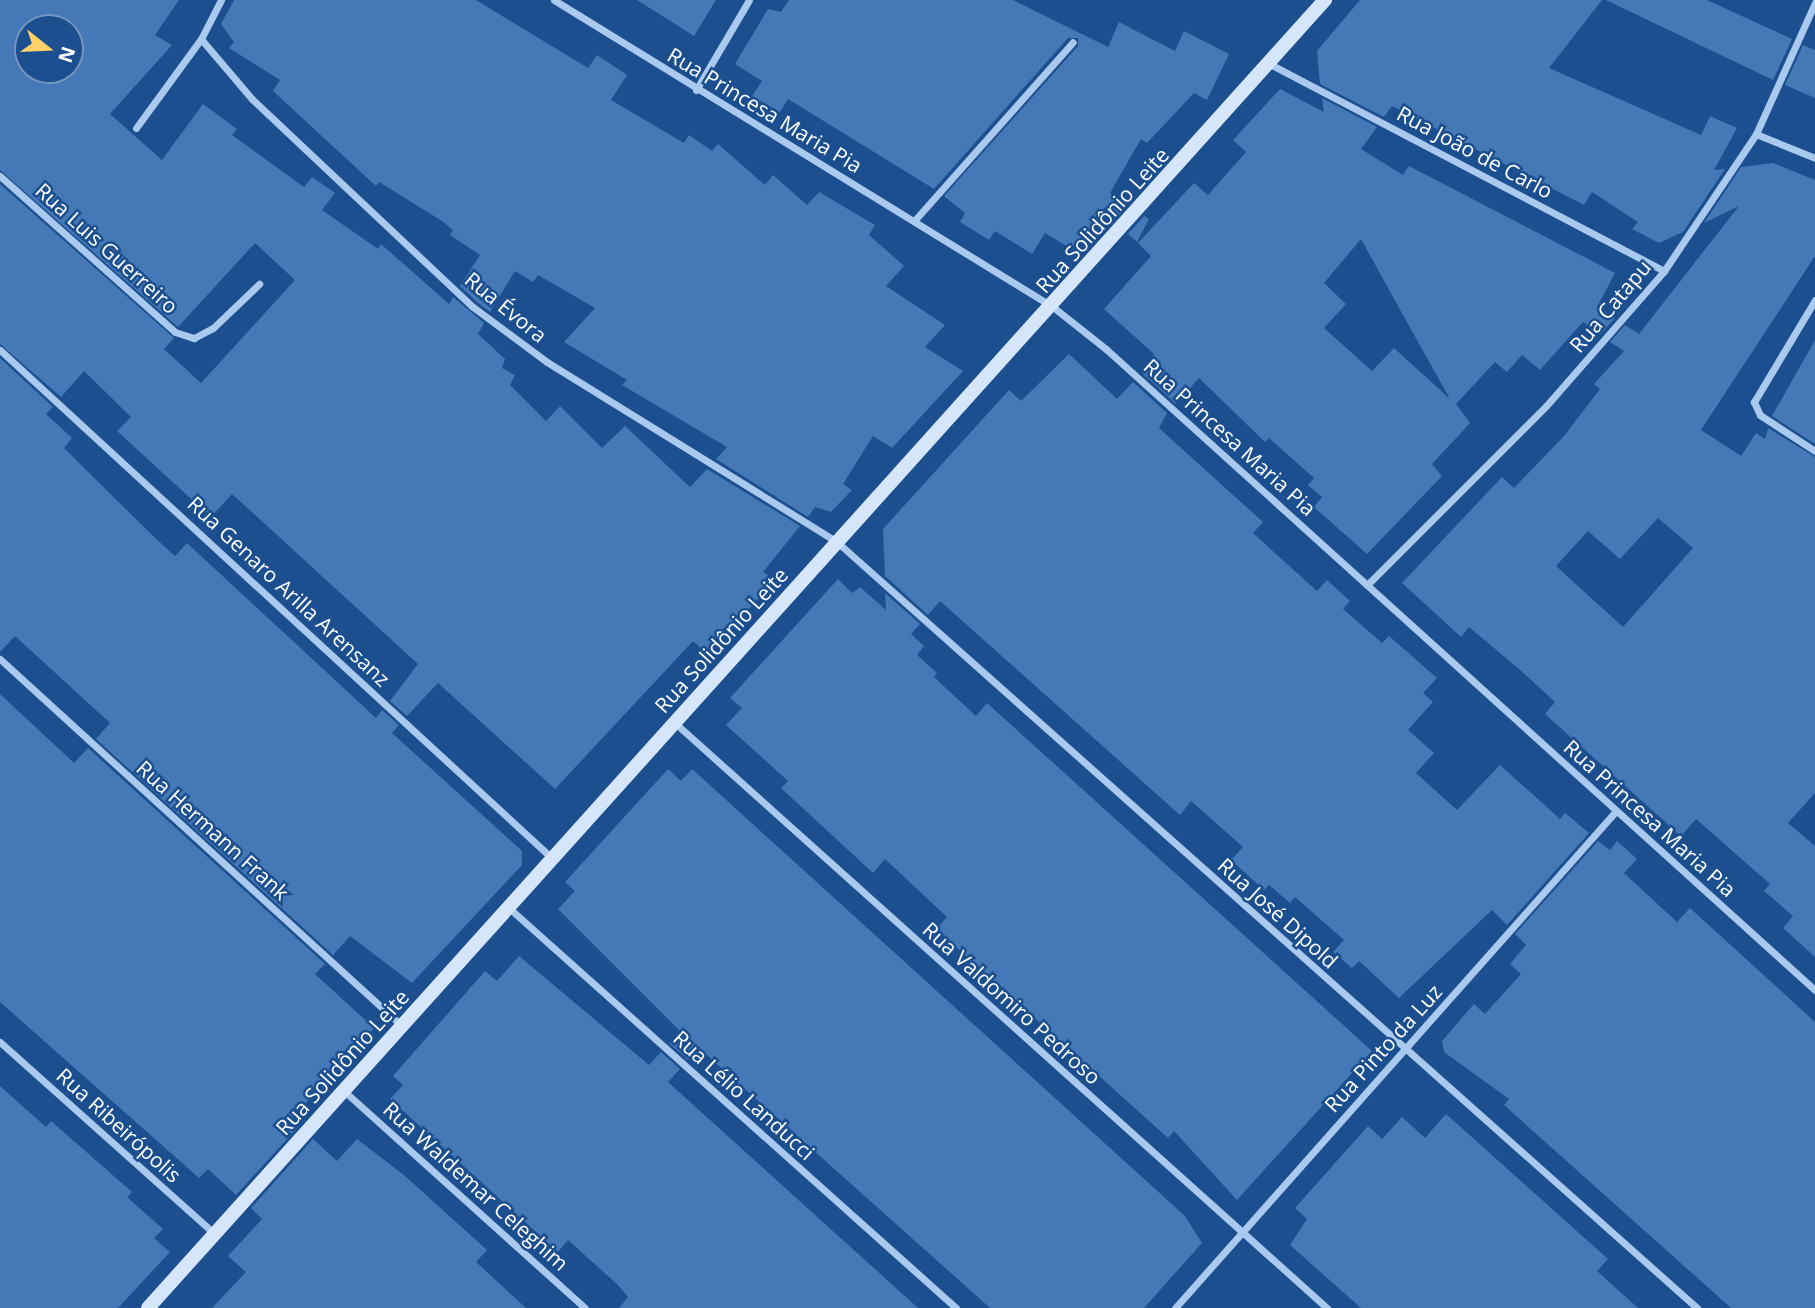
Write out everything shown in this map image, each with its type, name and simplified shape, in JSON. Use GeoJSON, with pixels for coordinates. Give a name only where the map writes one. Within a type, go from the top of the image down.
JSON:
{"type":"FeatureCollection","features":[{"type":"Feature","properties":{"kind":"main road","name":"Rua Solidônio Leite"},"geometry":{"type":"LineString","coordinates":[[148,1308],[837,542],[1053,307],[1325,0]]}},
{"type":"Feature","properties":{"kind":"street"},"geometry":{"type":"LineString","coordinates":[[136,128],[201,39],[221,0]]}},
{"type":"Feature","properties":{"kind":"street","name":"Rua Princesa Maria Pia"},"geometry":{"type":"LineString","coordinates":[[554,0],[696,90],[1053,307],[1367,585],[1815,990]]}},
{"type":"Feature","properties":{"kind":"street"},"geometry":{"type":"LineString","coordinates":[[696,90],[749,0]]}},
{"type":"Feature","properties":{"kind":"street","name":"Rua Catapu"},"geometry":{"type":"LineString","coordinates":[[1367,585],[1546,407],[1664,271],[1756,134],[1815,3]]}},
{"type":"Feature","properties":{"kind":"street","name":"Rua Évora"},"geometry":{"type":"LineString","coordinates":[[201,39],[253,99],[507,335],[837,542]]}},
{"type":"Feature","properties":{"kind":"street"},"geometry":{"type":"LineString","coordinates":[[914,221],[1073,42]]}},
{"type":"Feature","properties":{"kind":"street","name":"Rua João de Carlo"},"geometry":{"type":"LineString","coordinates":[[1270,64],[1664,271]]}},
{"type":"Feature","properties":{"kind":"street"},"geometry":{"type":"LineString","coordinates":[[1756,134],[1815,158]]}},
{"type":"Feature","properties":{"kind":"street","name":"Rua Luis Guerreiro"},"geometry":{"type":"LineString","coordinates":[[0,176],[175,332],[194,338],[213,328],[258,284]]}},
{"type":"Feature","properties":{"kind":"street"},"geometry":{"type":"LineString","coordinates":[[1815,300],[1754,402],[1760,415],[1815,451]]}},
{"type":"Feature","properties":{"kind":"street","name":"Rua Genaro Arilla Arensanz"},"geometry":{"type":"LineString","coordinates":[[0,350],[553,859]]}},
{"type":"Feature","properties":{"kind":"street","name":"Rua José Dipold"},"geometry":{"type":"LineString","coordinates":[[837,542],[1404,1050],[1697,1308]]}},
{"type":"Feature","properties":{"kind":"street","name":"Rua Hermann Frank"},"geometry":{"type":"LineString","coordinates":[[0,659],[402,1027]]}},
{"type":"Feature","properties":{"kind":"street","name":"Rua Valdomiro Pedroso"},"geometry":{"type":"LineString","coordinates":[[675,723],[1326,1308]]}},
{"type":"Feature","properties":{"kind":"street","name":"Rua Pinto da Luz"},"geometry":{"type":"LineString","coordinates":[[1175,1308],[1616,811]]}},
{"type":"Feature","properties":{"kind":"street","name":"Rua Lélio Landucci"},"geometry":{"type":"LineString","coordinates":[[509,908],[956,1308]]}},
{"type":"Feature","properties":{"kind":"street","name":"Rua Ribeirópolis"},"geometry":{"type":"LineString","coordinates":[[0,1042],[215,1234]]}},
{"type":"Feature","properties":{"kind":"street","name":"Rua Waldemar Celeghim"},"geometry":{"type":"LineString","coordinates":[[344,1091],[585,1308]]}},
{"type":"Feature","properties":{"kind":"building"},"geometry":{"type":"Polygon","coordinates":[[[0,0],[179,0],[155,35],[172,45],[110,114],[162,160],[203,104],[237,129],[232,135],[304,187],[312,177],[335,193],[322,210],[378,249],[381,244],[449,304],[453,297],[484,323],[478,334],[505,359],[502,368],[515,375],[510,385],[546,421],[560,406],[602,448],[625,426],[690,487],[707,469],[800,526],[763,572],[775,579],[709,655],[693,641],[555,789],[438,683],[407,716],[390,701],[418,664],[232,494],[211,517],[117,431],[131,417],[84,371],[61,397],[0,344],[0,184],[174,338],[164,349],[201,383],[295,280],[255,243],[178,327],[0,170],[0,0]]]}},
{"type":"Feature","properties":{"kind":"building"},"geometry":{"type":"Polygon","coordinates":[[[234,0],[476,0],[588,68],[597,55],[627,75],[611,100],[684,143],[689,135],[712,151],[718,144],[765,185],[773,175],[807,205],[819,192],[875,225],[869,235],[904,266],[886,286],[945,325],[925,347],[963,371],[892,448],[873,436],[843,484],[852,490],[831,512],[815,507],[808,517],[716,459],[727,447],[622,385],[627,380],[564,342],[595,308],[538,275],[533,282],[515,271],[490,312],[477,302],[460,286],[480,255],[450,235],[453,230],[442,221],[379,182],[376,186],[273,91],[280,80],[229,48],[234,42],[221,24],[234,0]]]}},
{"type":"Feature","properties":{"kind":"building"},"geometry":{"type":"Polygon","coordinates":[[[637,0],[716,0],[694,36],[637,0]]]}},
{"type":"Feature","properties":{"kind":"building"},"geometry":{"type":"Polygon","coordinates":[[[789,0],[1013,0],[1108,47],[1119,22],[1175,51],[1184,31],[1229,54],[1207,100],[1194,93],[1147,143],[1141,139],[1110,193],[1128,205],[1114,221],[1106,213],[1073,250],[1045,233],[1032,254],[995,231],[989,240],[960,222],[965,213],[944,196],[1078,46],[1078,38],[1068,38],[934,189],[788,99],[780,112],[752,96],[762,81],[735,64],[768,9],[781,12],[789,0]]]}},
{"type":"Feature","properties":{"kind":"building"},"geometry":{"type":"Polygon","coordinates":[[[1360,0],[1602,0],[1549,68],[1701,135],[1710,116],[1737,128],[1714,170],[1725,169],[1683,232],[1659,243],[1632,229],[1638,222],[1592,192],[1584,205],[1392,106],[1384,117],[1320,84],[1317,51],[1360,0]]]}},
{"type":"Feature","properties":{"kind":"building"},"geometry":{"type":"Polygon","coordinates":[[[1606,0],[1707,0],[1792,39],[1773,80],[1606,0]]]}},
{"type":"Feature","properties":{"kind":"building"},"geometry":{"type":"Polygon","coordinates":[[[1803,45],[1815,50],[1815,98],[1785,85],[1803,45]]]}},
{"type":"Feature","properties":{"kind":"building"},"geometry":{"type":"Polygon","coordinates":[[[1280,89],[1324,112],[1322,98],[1377,127],[1361,149],[1403,175],[1409,166],[1615,273],[1597,307],[1615,318],[1600,335],[1583,322],[1540,370],[1522,355],[1507,372],[1495,362],[1456,404],[1470,423],[1432,464],[1442,476],[1367,554],[1314,507],[1322,497],[1308,485],[1314,478],[1269,438],[1265,442],[1199,378],[1176,404],[1142,373],[1154,354],[1104,309],[1151,256],[1138,243],[1194,183],[1208,195],[1246,152],[1233,140],[1280,89]],[[1361,239],[1324,283],[1346,304],[1324,328],[1372,371],[1394,348],[1450,399],[1361,239]]]}},
{"type":"Feature","properties":{"kind":"building"},"geometry":{"type":"Polygon","coordinates":[[[1773,163],[1815,180],[1815,256],[1701,430],[1741,456],[1756,433],[1765,439],[1768,428],[1815,457],[1815,793],[1788,823],[1815,846],[1815,957],[1783,928],[1793,916],[1764,891],[1770,884],[1696,819],[1681,836],[1545,714],[1555,702],[1519,669],[1469,627],[1461,637],[1402,583],[1502,477],[1514,488],[1564,436],[1600,389],[1594,384],[1624,351],[1610,342],[1625,325],[1639,334],[1739,206],[1704,223],[1741,167],[1773,163]],[[1658,518],[1620,559],[1588,531],[1556,566],[1623,627],[1693,548],[1658,518]]]}},
{"type":"Feature","properties":{"kind":"building"},"geometry":{"type":"Polygon","coordinates":[[[1144,216],[1149,219],[1137,242],[1128,234],[1144,216]]]}},
{"type":"Feature","properties":{"kind":"building"},"geometry":{"type":"Polygon","coordinates":[[[1815,340],[1815,444],[1772,416],[1815,340]]]}},
{"type":"Feature","properties":{"kind":"building"},"geometry":{"type":"Polygon","coordinates":[[[1069,354],[1117,399],[1133,382],[1167,413],[1159,428],[1263,522],[1253,533],[1317,591],[1327,580],[1350,601],[1343,609],[1382,643],[1389,636],[1437,678],[1423,693],[1433,702],[1408,730],[1434,753],[1416,773],[1457,810],[1500,765],[1560,819],[1565,813],[1589,833],[1507,925],[1492,910],[1399,998],[1359,961],[1352,968],[1333,952],[1344,940],[1295,897],[1290,903],[1269,885],[1264,890],[1231,860],[1243,847],[1191,801],[1180,815],[940,601],[928,615],[885,576],[883,529],[1009,390],[1021,401],[1069,354]]]}},
{"type":"Feature","properties":{"kind":"building"},"geometry":{"type":"Polygon","coordinates":[[[0,358],[53,407],[46,414],[72,438],[64,448],[152,535],[175,556],[187,543],[376,718],[382,710],[399,725],[392,733],[522,851],[522,865],[412,983],[350,936],[333,955],[96,739],[110,723],[15,636],[0,652],[0,358]]]}},
{"type":"Feature","properties":{"kind":"building"},"geometry":{"type":"Polygon","coordinates":[[[838,579],[852,593],[860,587],[886,610],[885,593],[920,624],[911,634],[924,646],[917,655],[937,673],[934,677],[976,716],[987,703],[1372,1051],[1237,1200],[1174,1131],[1168,1138],[936,929],[947,917],[885,859],[873,873],[781,788],[788,781],[726,725],[742,708],[730,698],[838,579]]]}},
{"type":"Feature","properties":{"kind":"building"},"geometry":{"type":"Polygon","coordinates":[[[0,694],[74,763],[88,748],[325,964],[315,974],[374,1028],[291,1119],[299,1126],[236,1195],[208,1169],[199,1178],[0,1002],[0,694]]]}},
{"type":"Feature","properties":{"kind":"building"},"geometry":{"type":"Polygon","coordinates":[[[668,769],[681,781],[692,769],[1185,1216],[1202,1243],[1144,1308],[990,1308],[699,1048],[688,1060],[669,1043],[680,1031],[558,909],[575,891],[565,882],[668,769]]]}},
{"type":"Feature","properties":{"kind":"building"},"geometry":{"type":"Polygon","coordinates":[[[1598,841],[1610,850],[1617,841],[1637,859],[1624,873],[1677,922],[1690,908],[1815,1022],[1815,1308],[1731,1308],[1504,1105],[1509,1099],[1444,1052],[1442,1041],[1474,1004],[1485,1014],[1521,974],[1510,964],[1526,945],[1515,934],[1598,841]]]}},
{"type":"Feature","properties":{"kind":"building"},"geometry":{"type":"Polygon","coordinates":[[[519,956],[649,1065],[661,1052],[680,1069],[668,1082],[918,1308],[619,1308],[628,1297],[618,1285],[568,1240],[558,1252],[390,1099],[403,1085],[393,1076],[485,971],[497,981],[519,956]]]}},
{"type":"Feature","properties":{"kind":"building"},"geometry":{"type":"Polygon","coordinates":[[[0,1086],[46,1127],[51,1121],[132,1192],[127,1197],[163,1229],[154,1238],[170,1252],[118,1308],[0,1308],[0,1086]]]}},
{"type":"Feature","properties":{"kind":"building"},"geometry":{"type":"Polygon","coordinates":[[[1446,1114],[1608,1259],[1597,1271],[1638,1308],[1361,1308],[1290,1245],[1307,1219],[1295,1208],[1368,1126],[1382,1139],[1402,1117],[1425,1138],[1446,1114]]]}},
{"type":"Feature","properties":{"kind":"building"},"geometry":{"type":"Polygon","coordinates":[[[313,1139],[337,1161],[357,1139],[405,1176],[487,1250],[476,1262],[526,1308],[212,1308],[246,1272],[228,1256],[262,1219],[251,1208],[313,1139]]]}}]}
